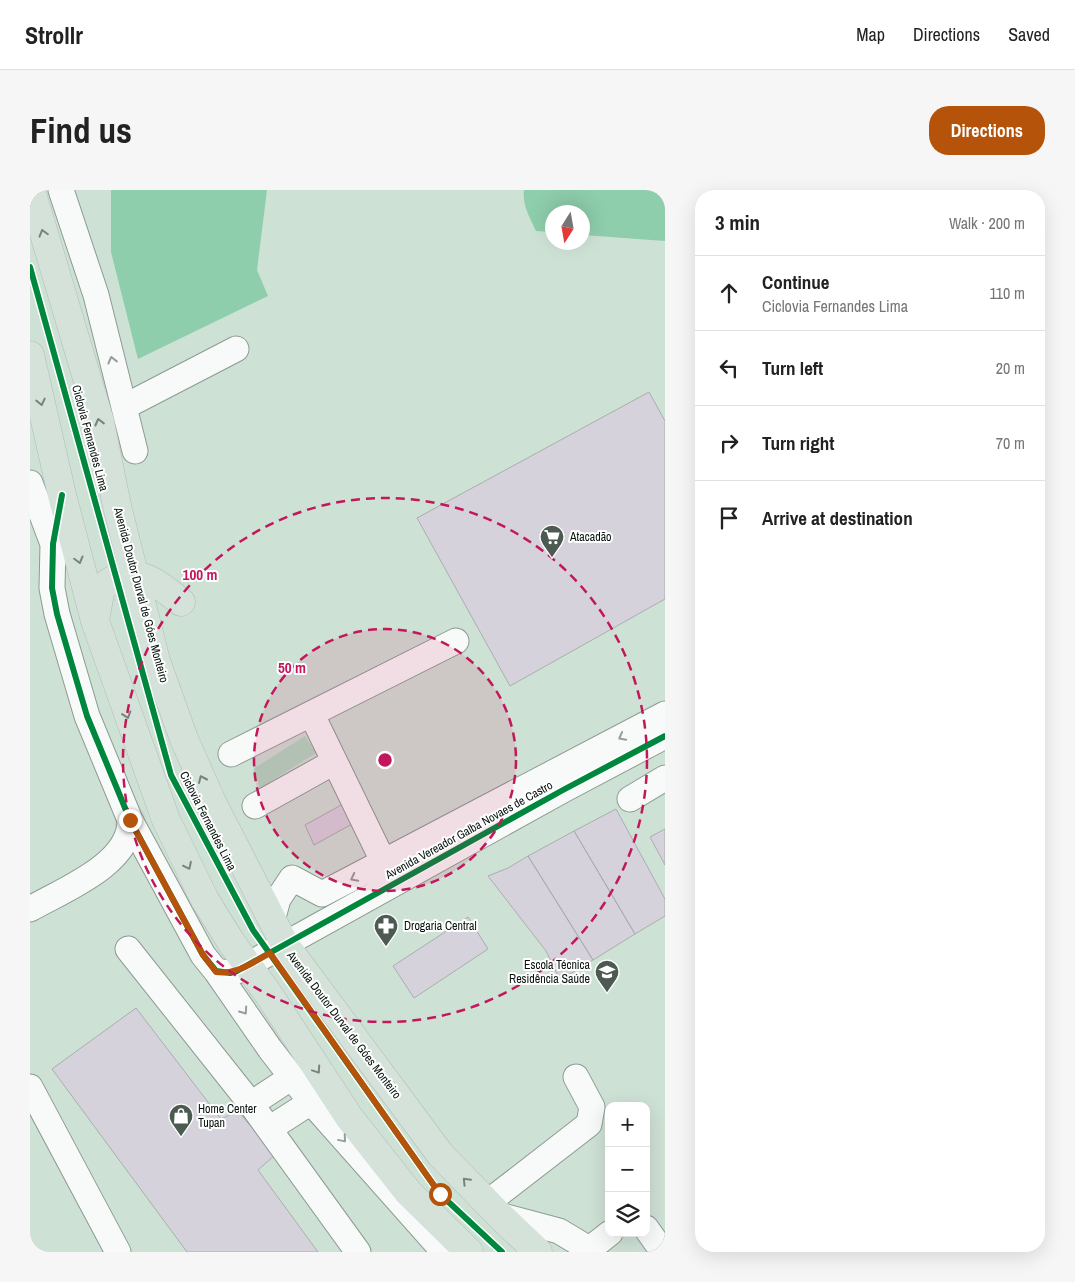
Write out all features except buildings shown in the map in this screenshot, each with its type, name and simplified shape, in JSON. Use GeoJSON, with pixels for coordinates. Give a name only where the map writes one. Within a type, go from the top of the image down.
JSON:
{"type":"FeatureCollection","features":[{"type":"Feature","properties":{"kind":"highway","name":"Avenida Doutor Durval de Góes Monteiro"},"geometry":{"type":"LineString","coordinates":[[31,190],[55,276],[100,422],[117,506],[156,662],[184,739],[211,800],[285,945],[440,1154],[538,1252]]}},
{"type":"Feature","properties":{"kind":"highway"},"geometry":{"type":"LineString","coordinates":[[30,355],[62,495],[95,621],[166,820],[205,900],[349,1118],[408,1192],[469,1252]]}},
{"type":"Feature","properties":{"kind":"highway"},"geometry":{"type":"LineString","coordinates":[[95,621],[101,588],[120,576],[134,576],[155,581],[180,602]]}},
{"type":"Feature","properties":{"kind":"street"},"geometry":{"type":"LineString","coordinates":[[61,190],[96,295],[135,451]]}},
{"type":"Feature","properties":{"kind":"street"},"geometry":{"type":"LineString","coordinates":[[55,276],[74,232]]}},
{"type":"Feature","properties":{"kind":"street"},"geometry":{"type":"LineString","coordinates":[[124,407],[236,349]]}},
{"type":"Feature","properties":{"kind":"street"},"geometry":{"type":"LineString","coordinates":[[30,483],[53,544]]}},
{"type":"Feature","properties":{"kind":"street"},"geometry":{"type":"LineString","coordinates":[[62,495],[53,544],[52,588],[57,614],[87,716],[130,820],[203,955],[292,1078],[444,1252]]}},
{"type":"Feature","properties":{"kind":"street"},"geometry":{"type":"LineString","coordinates":[[231,754],[312,715],[456,641]]}},
{"type":"Feature","properties":{"kind":"street","name":"Avenida Vereador Galba Novaes de Castro"},"geometry":{"type":"LineString","coordinates":[[272,920],[278,899],[292,878],[322,894],[665,714]]}},
{"type":"Feature","properties":{"kind":"street"},"geometry":{"type":"LineString","coordinates":[[312,715],[384,863]]}},
{"type":"Feature","properties":{"kind":"street","name":"Avenida Vereador Galba Novaes de Castro"},"geometry":{"type":"LineString","coordinates":[[248,965],[665,736]]}},
{"type":"Feature","properties":{"kind":"street"},"geometry":{"type":"LineString","coordinates":[[255,806],[334,762]]}},
{"type":"Feature","properties":{"kind":"street"},"geometry":{"type":"LineString","coordinates":[[630,799],[665,778]]}},
{"type":"Feature","properties":{"kind":"street"},"geometry":{"type":"LineString","coordinates":[[30,908],[98,870],[115,856],[126,843],[130,832],[130,820]]}},
{"type":"Feature","properties":{"kind":"street"},"geometry":{"type":"LineString","coordinates":[[98,870],[138,865],[158,872]]}},
{"type":"Feature","properties":{"kind":"street"},"geometry":{"type":"LineString","coordinates":[[128,949],[269,1129],[358,1252]]}},
{"type":"Feature","properties":{"kind":"street"},"geometry":{"type":"LineString","coordinates":[[216,972],[230,973],[248,965]]}},
{"type":"Feature","properties":{"kind":"street"},"geometry":{"type":"LineString","coordinates":[[493,1209],[589,1124],[592,1107],[576,1077]]}},
{"type":"Feature","properties":{"kind":"street"},"geometry":{"type":"LineString","coordinates":[[250,1104],[292,1078]]}},
{"type":"Feature","properties":{"kind":"street"},"geometry":{"type":"LineString","coordinates":[[30,1087],[118,1252]]}},
{"type":"Feature","properties":{"kind":"street"},"geometry":{"type":"LineString","coordinates":[[269,1129],[311,1102]]}},
{"type":"Feature","properties":{"kind":"street"},"geometry":{"type":"LineString","coordinates":[[493,1209],[598,1244]]}},
{"type":"Feature","properties":{"kind":"street"},"geometry":{"type":"LineString","coordinates":[[650,1234],[663,1252]]}},
{"type":"Feature","properties":{"kind":"green space"},"geometry":{"type":"Polygon","coordinates":[[[111,190],[267,190],[257,270],[268,296],[138,359],[111,252],[111,190]]]}},
{"type":"Feature","properties":{"kind":"green space"},"geometry":{"type":"Polygon","coordinates":[[[524,190],[665,190],[665,241],[590,236],[590,205],[545,205],[545,232],[536,231],[525,206],[524,190]]]}},
{"type":"Feature","properties":{"kind":"green space"},"geometry":{"type":"Polygon","coordinates":[[[305,736],[316,753],[260,788],[253,769],[305,736]]]}},
{"type":"Feature","properties":{"kind":"cycle path","name":"Ciclovia Fernandes Lima"},"geometry":{"type":"LineString","coordinates":[[30,267],[171,775],[253,930],[440,1194],[502,1252]]}},
{"type":"Feature","properties":{"kind":"cycle path"},"geometry":{"type":"LineString","coordinates":[[62,495],[53,544],[52,588],[57,614],[87,716],[130,820],[203,955],[216,971],[230,973],[237,971],[563,790],[665,736]]}},
{"type":"Feature","properties":{"kind":"place","name":"Atacadão"},"geometry":{"type":"Point","coordinates":[552,558]}},
{"type":"Feature","properties":{"kind":"place","name":"Drogaria Central"},"geometry":{"type":"Point","coordinates":[386,947]}},
{"type":"Feature","properties":{"kind":"place","name":"Escola Técnica Residência Saúde"},"geometry":{"type":"Point","coordinates":[607,993]}},
{"type":"Feature","properties":{"kind":"place","name":"Home Center Tupan"},"geometry":{"type":"Point","coordinates":[181,1137]}},
{"type":"Feature","properties":{"kind":"route"},"geometry":{"type":"LineString","coordinates":[[130,820],[203,955],[216,972],[230,973],[237,971],[270,953],[440,1194]]}}]}
